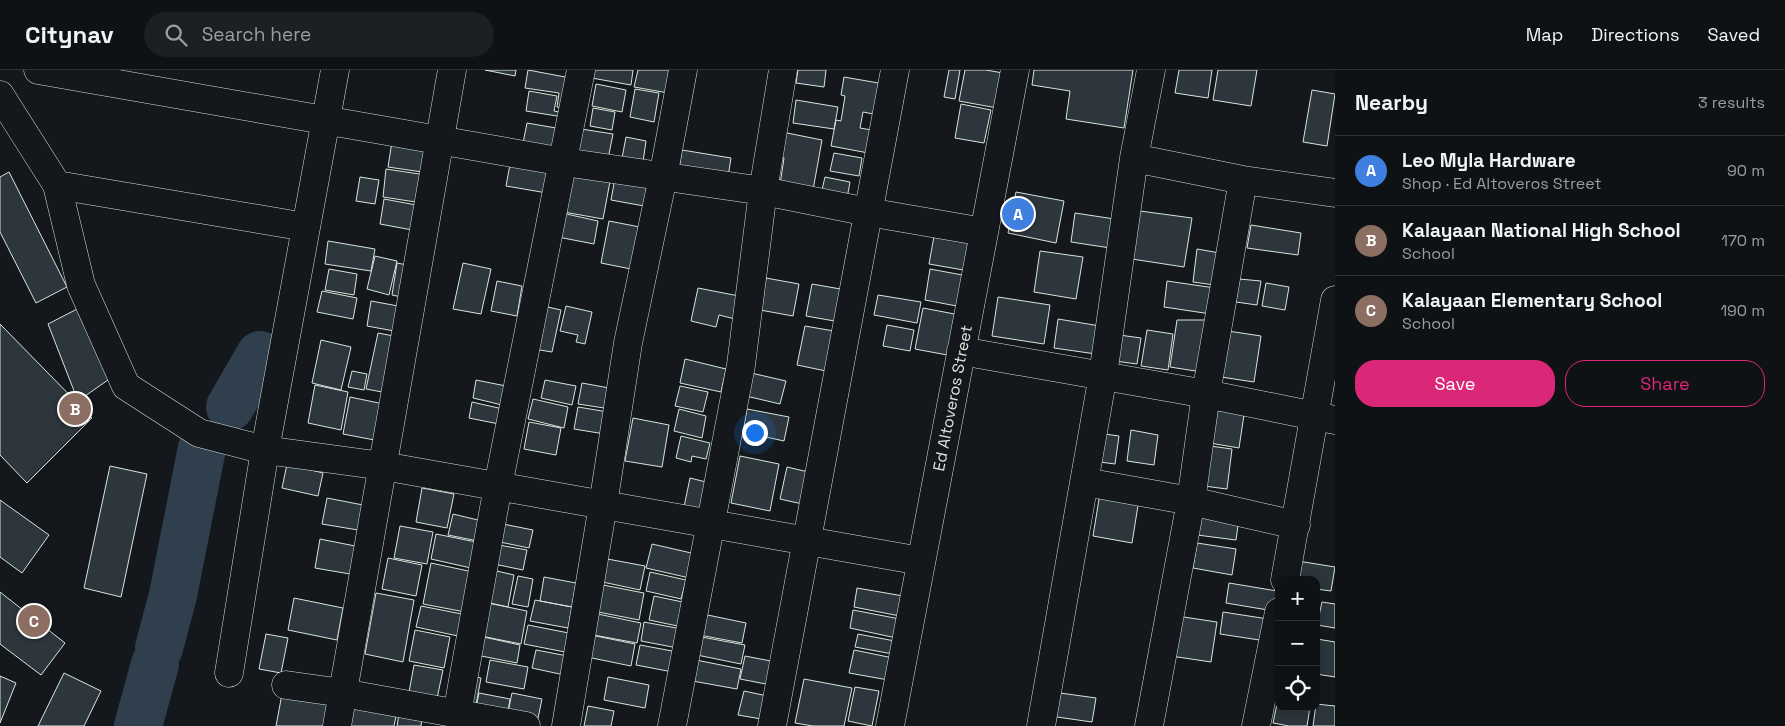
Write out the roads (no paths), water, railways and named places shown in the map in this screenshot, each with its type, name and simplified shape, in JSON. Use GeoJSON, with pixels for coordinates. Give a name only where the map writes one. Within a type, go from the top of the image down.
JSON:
{"type":"FeatureCollection","features":[{"type":"Feature","properties":{"kind":"street"},"geometry":{"type":"LineString","coordinates":[[38,70],[564,162],[763,191],[984,232]]}},
{"type":"Feature","properties":{"kind":"street"},"geometry":{"type":"LineString","coordinates":[[229,673],[265,450],[335,70]]}},
{"type":"Feature","properties":{"kind":"street"},"geometry":{"type":"LineString","coordinates":[[337,726],[452,70]]}},
{"type":"Feature","properties":{"kind":"street"},"geometry":{"type":"LineString","coordinates":[[457,714],[498,486],[581,70]]}},
{"type":"Feature","properties":{"kind":"street"},"geometry":{"type":"LineString","coordinates":[[566,726],[604,505],[628,343],[663,177],[682,70]]}},
{"type":"Feature","properties":{"kind":"street"},"geometry":{"type":"LineString","coordinates":[[672,726],[741,365],[763,191],[782,70]]}},
{"type":"Feature","properties":{"kind":"street"},"geometry":{"type":"LineString","coordinates":[[772,726],[895,70]]}},
{"type":"Feature","properties":{"kind":"street","name":"Ed Altoveros Street"},"geometry":{"type":"LineString","coordinates":[[890,726],[1015,70]]}},
{"type":"Feature","properties":{"kind":"street"},"geometry":{"type":"LineString","coordinates":[[1041,726],[1103,375],[1134,158],[1151,70]]}},
{"type":"Feature","properties":{"kind":"street"},"geometry":{"type":"LineString","coordinates":[[0,95],[57,185],[81,285],[126,386],[199,433],[265,450],[383,466],[921,562]]}},
{"type":"Feature","properties":{"kind":"street"},"geometry":{"type":"LineString","coordinates":[[1134,158],[1243,180],[1335,193]]}},
{"type":"Feature","properties":{"kind":"street"},"geometry":{"type":"LineString","coordinates":[[1149,726],[1191,501],[1206,394],[1243,180]]}},
{"type":"Feature","properties":{"kind":"street"},"geometry":{"type":"LineString","coordinates":[[57,185],[294,224]]}},
{"type":"Feature","properties":{"kind":"street"},"geometry":{"type":"LineString","coordinates":[[1286,576],[1296,525],[1325,418],[1335,300]]}},
{"type":"Feature","properties":{"kind":"street"},"geometry":{"type":"LineString","coordinates":[[961,351],[1103,375],[1325,418]]}},
{"type":"Feature","properties":{"kind":"street"},"geometry":{"type":"LineString","coordinates":[[1085,482],[1191,501],[1296,525]]}},
{"type":"Feature","properties":{"kind":"street"},"geometry":{"type":"LineString","coordinates":[[1256,726],[1277,621]]}},
{"type":"Feature","properties":{"kind":"street"},"geometry":{"type":"LineString","coordinates":[[286,685],[343,693],[526,726]]}},
{"type":"Feature","properties":{"kind":"waterway"},"geometry":{"type":"LineString","coordinates":[[230,407],[260,355]]}},
{"type":"Feature","properties":{"kind":"waterway"},"geometry":{"type":"LineString","coordinates":[[159,648],[173,595],[202,448]]}},
{"type":"Feature","properties":{"kind":"waterway"},"geometry":{"type":"LineString","coordinates":[[138,726],[155,664]]}},
{"type":"Feature","properties":{"kind":"place","name":"Leo Myla Hardware"},"geometry":{"type":"Point","coordinates":[1018,214]}},
{"type":"Feature","properties":{"kind":"place","name":"Kalayaan National High School"},"geometry":{"type":"Point","coordinates":[75,409]}},
{"type":"Feature","properties":{"kind":"place","name":"Kalayaan Elementary School"},"geometry":{"type":"Point","coordinates":[34,621]}}]}
